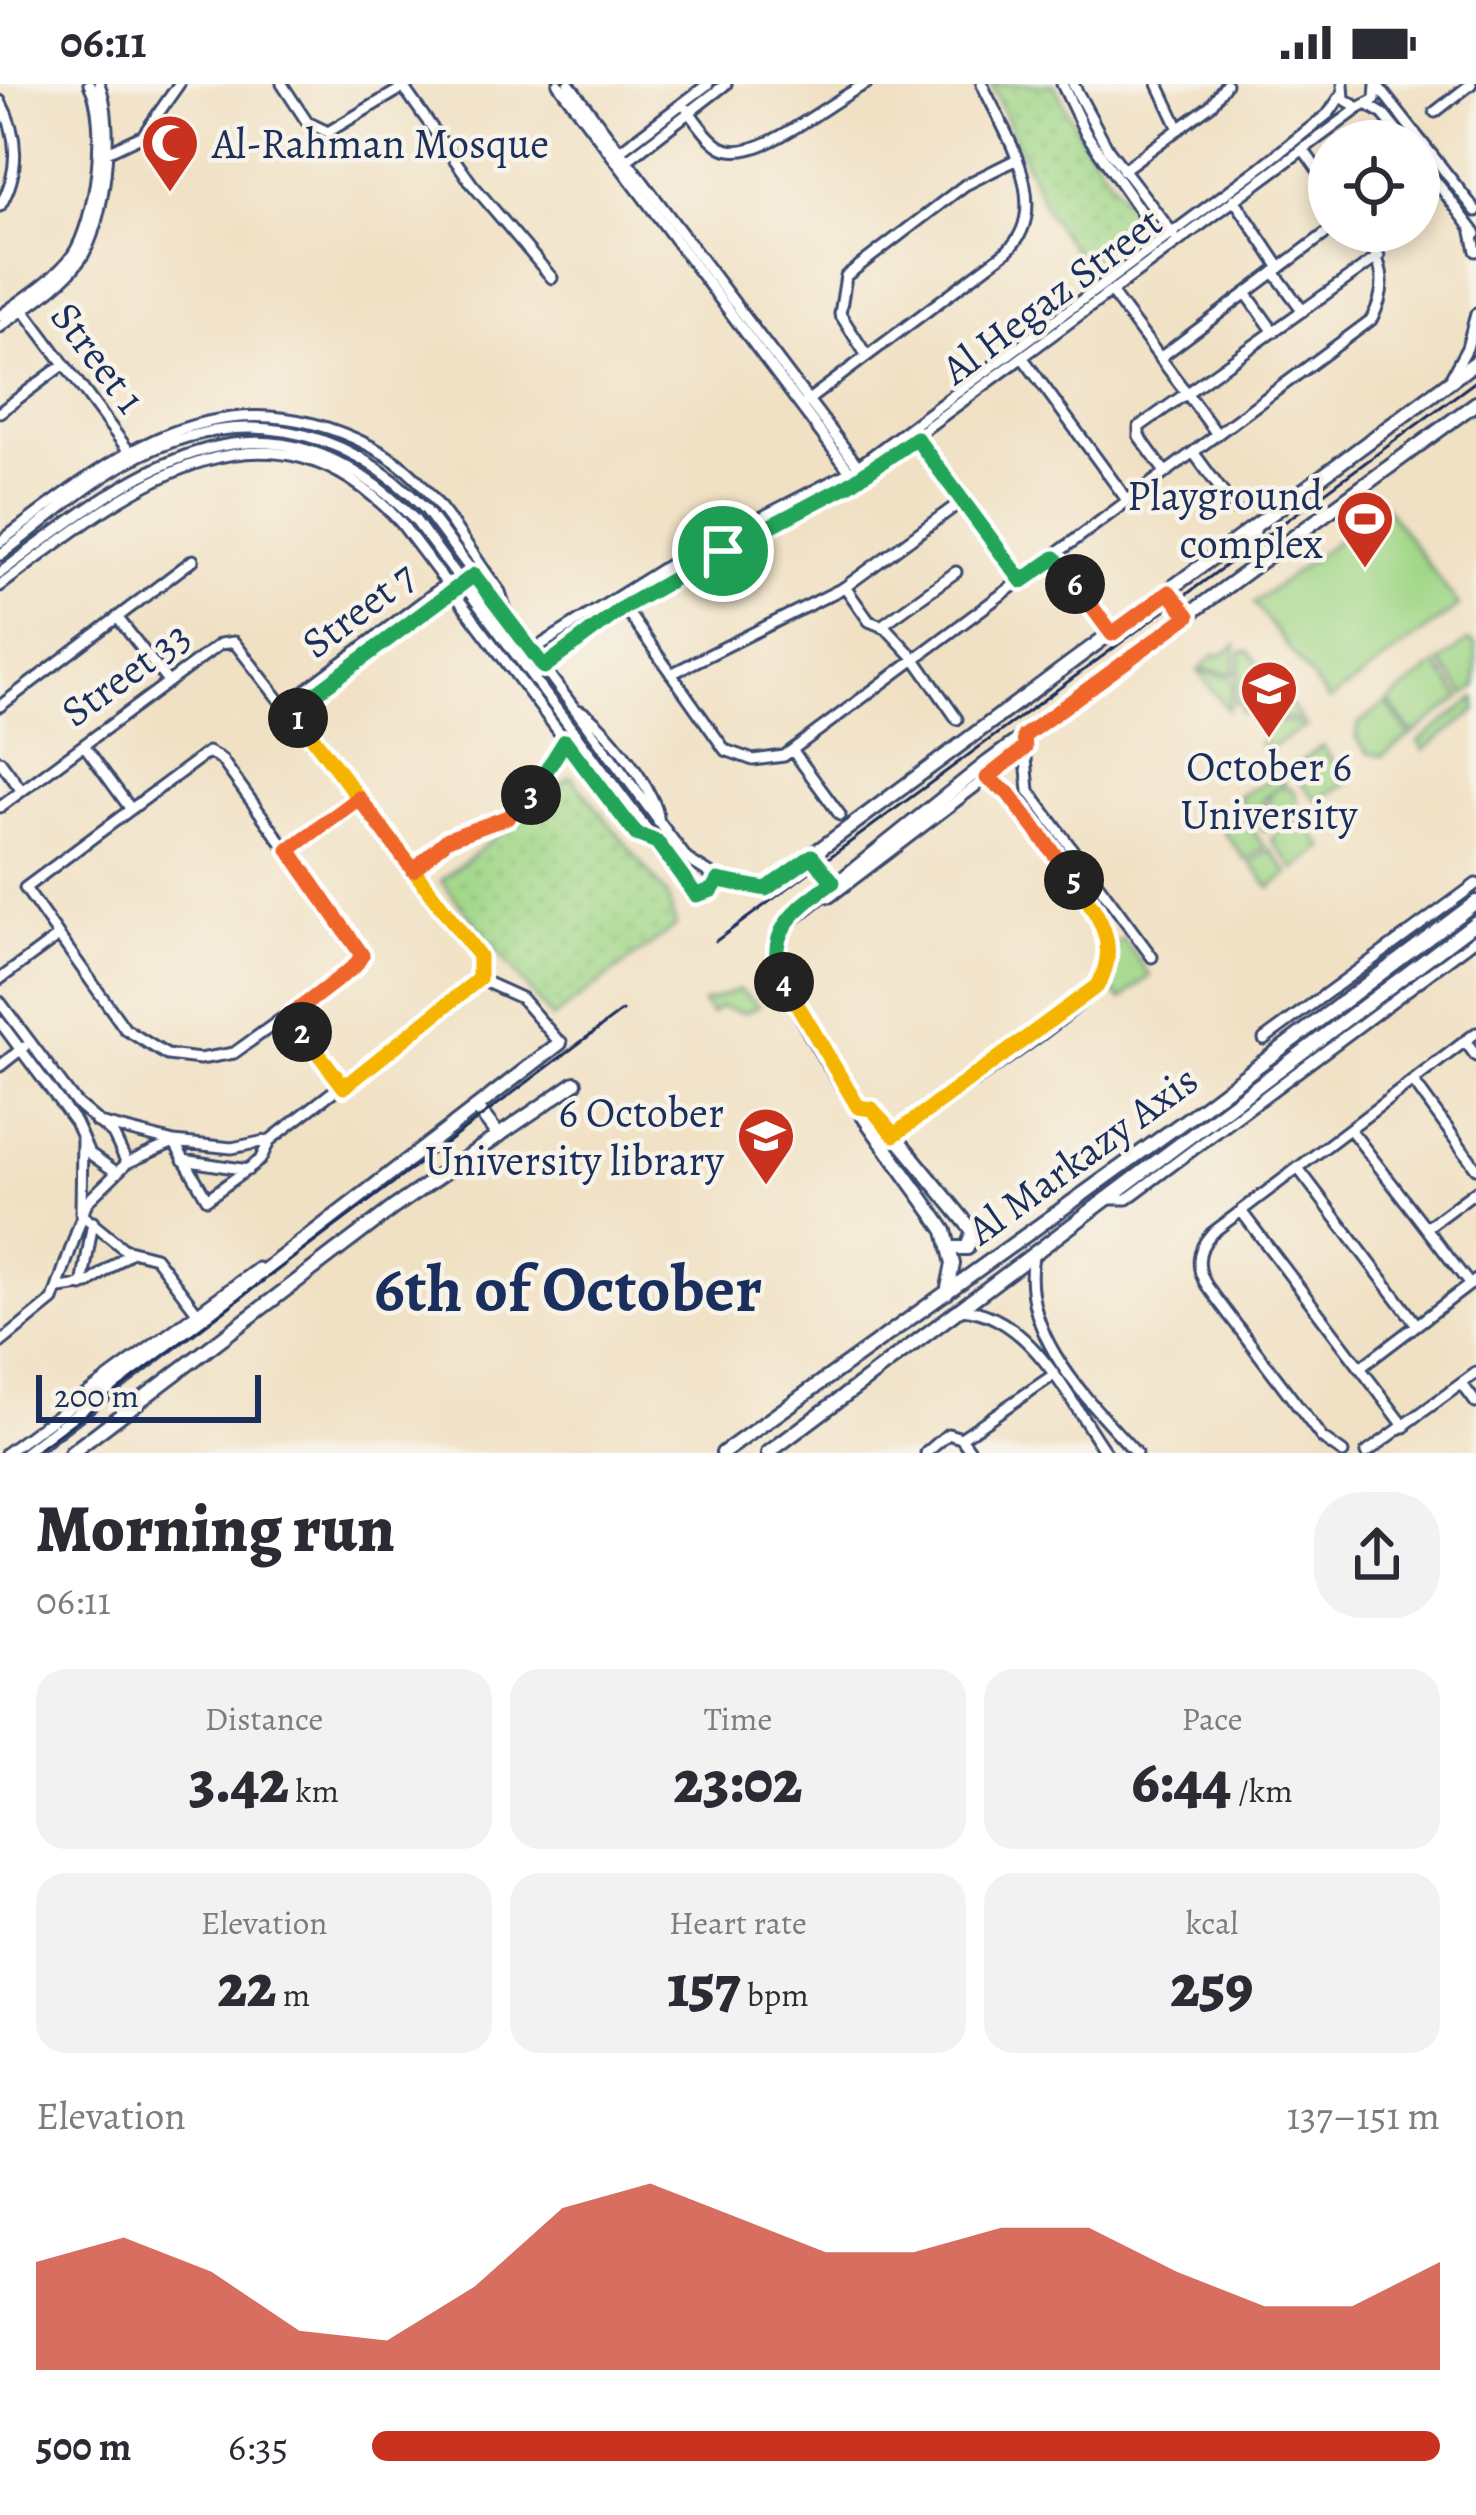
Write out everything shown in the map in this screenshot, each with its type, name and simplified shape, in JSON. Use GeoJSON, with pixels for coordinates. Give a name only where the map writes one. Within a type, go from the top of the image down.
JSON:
{"type":"FeatureCollection","features":[{"type":"Feature","properties":{"kind":"main road"},"geometry":{"type":"LineString","coordinates":[[766,889],[1476,362]]}},
{"type":"Feature","properties":{"kind":"main road"},"geometry":{"type":"LineString","coordinates":[[947,1293],[951,1248],[940,1224],[858,1107],[778,970],[775,944],[786,920],[1273,551],[1476,404]]}},
{"type":"Feature","properties":{"kind":"main road"},"geometry":{"type":"LineString","coordinates":[[1255,528],[1249,555],[1273,551]]}},
{"type":"Feature","properties":{"kind":"main road"},"geometry":{"type":"LineString","coordinates":[[1169,592],[1188,616]]}},
{"type":"Feature","properties":{"kind":"main road"},"geometry":{"type":"LineString","coordinates":[[812,856],[831,890]]}},
{"type":"Feature","properties":{"kind":"main road","name":"Al Markazy Axis"},"geometry":{"type":"LineString","coordinates":[[723,1453],[1476,902]]}},
{"type":"Feature","properties":{"kind":"main road","name":"Al Markazy Axis"},"geometry":{"type":"LineString","coordinates":[[768,1453],[1476,922]]}},
{"type":"Feature","properties":{"kind":"main road"},"geometry":{"type":"LineString","coordinates":[[28,1453],[113,1381],[300,1247],[560,1043]]}},
{"type":"Feature","properties":{"kind":"main road"},"geometry":{"type":"LineString","coordinates":[[70,1453],[574,1083]]}},
{"type":"Feature","properties":{"kind":"main road"},"geometry":{"type":"LineString","coordinates":[[858,1107],[872,1109],[973,1231],[967,1248],[951,1248]]}},
{"type":"Feature","properties":{"kind":"main road"},"geometry":{"type":"LineString","coordinates":[[478,1109],[499,1136]]}},
{"type":"Feature","properties":{"kind":"main road"},"geometry":{"type":"LineString","coordinates":[[894,1135],[911,1124]]}},
{"type":"Feature","properties":{"kind":"main road"},"geometry":{"type":"LineString","coordinates":[[439,1139],[458,1144],[459,1164]]}},
{"type":"Feature","properties":{"kind":"street"},"geometry":{"type":"LineString","coordinates":[[89,84],[100,115],[101,154]]}},
{"type":"Feature","properties":{"kind":"street"},"geometry":{"type":"LineString","coordinates":[[0,327],[59,271],[79,244],[107,110],[99,84]]}},
{"type":"Feature","properties":{"kind":"street"},"geometry":{"type":"LineString","coordinates":[[101,154],[143,135],[179,84]]}},
{"type":"Feature","properties":{"kind":"street"},"geometry":{"type":"LineString","coordinates":[[282,84],[308,122],[328,132],[407,86],[472,184],[552,278]]}},
{"type":"Feature","properties":{"kind":"street"},"geometry":{"type":"LineString","coordinates":[[558,84],[574,89],[857,473]]}},
{"type":"Feature","properties":{"kind":"street"},"geometry":{"type":"LineString","coordinates":[[686,108],[708,84]]}},
{"type":"Feature","properties":{"kind":"street"},"geometry":{"type":"LineString","coordinates":[[622,157],[726,84]]}},
{"type":"Feature","properties":{"kind":"street"},"geometry":{"type":"LineString","coordinates":[[686,108],[718,145],[752,151],[866,84]]}},
{"type":"Feature","properties":{"kind":"street"},"geometry":{"type":"LineString","coordinates":[[804,404],[1019,239],[1030,209],[982,84]]}},
{"type":"Feature","properties":{"kind":"street"},"geometry":{"type":"LineString","coordinates":[[1062,84],[1096,150],[1163,243]]}},
{"type":"Feature","properties":{"kind":"street"},"geometry":{"type":"LineString","coordinates":[[1072,84],[1123,170],[1174,236]]}},
{"type":"Feature","properties":{"kind":"street"},"geometry":{"type":"LineString","coordinates":[[1158,84],[1179,129]]}},
{"type":"Feature","properties":{"kind":"street"},"geometry":{"type":"LineString","coordinates":[[1123,170],[1211,105],[1226,84]]}},
{"type":"Feature","properties":{"kind":"street"},"geometry":{"type":"LineString","coordinates":[[1364,106],[1376,84],[1476,211]]}},
{"type":"Feature","properties":{"kind":"street"},"geometry":{"type":"LineString","coordinates":[[1435,112],[1454,89],[1471,84]]}},
{"type":"Feature","properties":{"kind":"street"},"geometry":{"type":"LineString","coordinates":[[1342,87],[1380,120]]}},
{"type":"Feature","properties":{"kind":"street","name":"Al Hegaz Street"},"geometry":{"type":"LineString","coordinates":[[1174,236],[1324,118],[1342,87]]}},
{"type":"Feature","properties":{"kind":"street"},"geometry":{"type":"LineString","coordinates":[[0,101],[9,118],[16,158],[0,206]]}},
{"type":"Feature","properties":{"kind":"street","name":"Al Hegaz Street"},"geometry":{"type":"LineString","coordinates":[[520,658],[670,564],[857,473],[1163,243],[1234,200],[1364,106]]}},
{"type":"Feature","properties":{"kind":"street"},"geometry":{"type":"LineString","coordinates":[[1303,149],[1308,156]]}},
{"type":"Feature","properties":{"kind":"street"},"geometry":{"type":"LineString","coordinates":[[867,356],[840,314],[846,276],[965,185],[1015,160]]}},
{"type":"Feature","properties":{"kind":"street"},"geometry":{"type":"LineString","coordinates":[[1440,187],[1473,230],[1476,251]]}},
{"type":"Feature","properties":{"kind":"street"},"geometry":{"type":"LineString","coordinates":[[1234,200],[1303,311]]}},
{"type":"Feature","properties":{"kind":"street","name":"Al Hegaz Street"},"geometry":{"type":"LineString","coordinates":[[535,678],[624,607],[916,438],[1111,292],[1163,243]]}},
{"type":"Feature","properties":{"kind":"street"},"geometry":{"type":"LineString","coordinates":[[1160,357],[1308,247]]}},
{"type":"Feature","properties":{"kind":"street"},"geometry":{"type":"LineString","coordinates":[[624,607],[724,750],[754,760],[793,751],[1371,320],[1383,284],[1375,252]]}},
{"type":"Feature","properties":{"kind":"street"},"geometry":{"type":"LineString","coordinates":[[1165,472],[1138,429],[1378,256]]}},
{"type":"Feature","properties":{"kind":"street"},"geometry":{"type":"LineString","coordinates":[[1111,292],[1217,434]]}},
{"type":"Feature","properties":{"kind":"street"},"geometry":{"type":"LineString","coordinates":[[1246,293],[1274,332]]}},
{"type":"Feature","properties":{"kind":"street"},"geometry":{"type":"LineString","coordinates":[[0,316],[21,306]]}},
{"type":"Feature","properties":{"kind":"street","name":"Street 1"},"geometry":{"type":"LineString","coordinates":[[21,306],[128,450]]}},
{"type":"Feature","properties":{"kind":"street"},"geometry":{"type":"LineString","coordinates":[[1442,388],[1467,348],[1476,314]]}},
{"type":"Feature","properties":{"kind":"street"},"geometry":{"type":"LineString","coordinates":[[1023,358],[1127,500]]}},
{"type":"Feature","properties":{"kind":"street"},"geometry":{"type":"LineString","coordinates":[[0,412],[64,364]]}},
{"type":"Feature","properties":{"kind":"street"},"geometry":{"type":"LineString","coordinates":[[0,556],[128,450],[164,433],[216,419],[280,418],[326,428],[370,446],[405,470],[500,592],[508,619]]}},
{"type":"Feature","properties":{"kind":"street"},"geometry":{"type":"LineString","coordinates":[[216,419],[224,431]]}},
{"type":"Feature","properties":{"kind":"street"},"geometry":{"type":"LineString","coordinates":[[0,542],[78,490],[157,447],[224,431],[285,429],[355,452],[400,483],[577,710],[595,718],[658,804],[658,822],[693,864],[718,880],[766,889]]}},
{"type":"Feature","properties":{"kind":"street"},"geometry":{"type":"LineString","coordinates":[[916,438],[1022,581]]}},
{"type":"Feature","properties":{"kind":"street"},"geometry":{"type":"LineString","coordinates":[[0,573],[146,470],[188,454],[246,443],[299,447],[358,471],[415,520],[565,741],[636,834],[657,842]]}},
{"type":"Feature","properties":{"kind":"street"},"geometry":{"type":"LineString","coordinates":[[1193,452],[1235,509]]}},
{"type":"Feature","properties":{"kind":"street"},"geometry":{"type":"LineString","coordinates":[[0,586],[143,483],[196,461],[258,454],[327,468],[368,490],[456,583],[520,658],[696,895],[712,890],[718,880]]}},
{"type":"Feature","properties":{"kind":"street"},"geometry":{"type":"LineString","coordinates":[[671,674],[845,587],[962,501]]}},
{"type":"Feature","properties":{"kind":"street"},"geometry":{"type":"LineString","coordinates":[[1055,558],[1112,634]]}},
{"type":"Feature","properties":{"kind":"street"},"geometry":{"type":"LineString","coordinates":[[0,706],[193,560]]}},
{"type":"Feature","properties":{"kind":"street","name":"Street 7"},"geometry":{"type":"LineString","coordinates":[[290,707],[471,571]]}},
{"type":"Feature","properties":{"kind":"street"},"geometry":{"type":"LineString","coordinates":[[880,626],[956,572]]}},
{"type":"Feature","properties":{"kind":"street"},"geometry":{"type":"LineString","coordinates":[[845,587],[868,621],[880,626],[914,659],[957,719]]}},
{"type":"Feature","properties":{"kind":"street"},"geometry":{"type":"LineString","coordinates":[[117,617],[168,682]]}},
{"type":"Feature","properties":{"kind":"street","name":"Street 33"},"geometry":{"type":"LineString","coordinates":[[0,807],[220,644],[234,642],[290,707]]}},
{"type":"Feature","properties":{"kind":"street"},"geometry":{"type":"LineString","coordinates":[[290,707],[413,870],[480,973],[521,998],[560,1043]]}},
{"type":"Feature","properties":{"kind":"street"},"geometry":{"type":"LineString","coordinates":[[413,870],[448,839],[520,808],[565,741]]}},
{"type":"Feature","properties":{"kind":"street"},"geometry":{"type":"LineString","coordinates":[[831,890],[987,778],[1024,742]]}},
{"type":"Feature","properties":{"kind":"street"},"geometry":{"type":"LineString","coordinates":[[1024,742],[1023,776],[1029,790],[1152,957]]}},
{"type":"Feature","properties":{"kind":"street"},"geometry":{"type":"LineString","coordinates":[[84,745],[130,808]]}},
{"type":"Feature","properties":{"kind":"street"},"geometry":{"type":"LineString","coordinates":[[793,751],[840,815]]}},
{"type":"Feature","properties":{"kind":"street"},"geometry":{"type":"LineString","coordinates":[[208,752],[221,759],[362,955],[355,966],[234,1053],[200,1060],[166,1055],[124,1029],[26,894],[27,885],[130,808],[208,752]]}},
{"type":"Feature","properties":{"kind":"street"},"geometry":{"type":"LineString","coordinates":[[0,761],[22,790]]}},
{"type":"Feature","properties":{"kind":"street"},"geometry":{"type":"LineString","coordinates":[[911,1124],[1087,998],[1107,965],[1108,941],[1100,919],[1011,797],[987,778]]}},
{"type":"Feature","properties":{"kind":"street"},"geometry":{"type":"LineString","coordinates":[[289,850],[359,798]]}},
{"type":"Feature","properties":{"kind":"street"},"geometry":{"type":"LineString","coordinates":[[1264,1039],[1476,884]]}},
{"type":"Feature","properties":{"kind":"street"},"geometry":{"type":"LineString","coordinates":[[0,979],[57,938]]}},
{"type":"Feature","properties":{"kind":"street"},"geometry":{"type":"LineString","coordinates":[[1106,1199],[1127,1199],[1476,939]]}},
{"type":"Feature","properties":{"kind":"street"},"geometry":{"type":"LineString","coordinates":[[174,1142],[207,1199],[248,1170],[270,1140],[344,1087],[480,973]]}},
{"type":"Feature","properties":{"kind":"street"},"geometry":{"type":"LineString","coordinates":[[0,1002],[94,1159],[116,1172]]}},
{"type":"Feature","properties":{"kind":"street"},"geometry":{"type":"LineString","coordinates":[[290,1016],[344,1087]]}},
{"type":"Feature","properties":{"kind":"street"},"geometry":{"type":"LineString","coordinates":[[0,1022],[113,1134],[127,1162]]}},
{"type":"Feature","properties":{"kind":"street"},"geometry":{"type":"LineString","coordinates":[[1343,1453],[1322,1438],[1202,1277],[1198,1258],[1212,1233],[1476,1033]]}},
{"type":"Feature","properties":{"kind":"street"},"geometry":{"type":"LineString","coordinates":[[1465,1041],[1476,1056]]}},
{"type":"Feature","properties":{"kind":"street"},"geometry":{"type":"LineString","coordinates":[[0,1066],[26,1046]]}},
{"type":"Feature","properties":{"kind":"street"},"geometry":{"type":"LineString","coordinates":[[1413,1081],[1476,1168]]}},
{"type":"Feature","properties":{"kind":"street"},"geometry":{"type":"LineString","coordinates":[[96,1122],[219,1148],[270,1140]]}},
{"type":"Feature","properties":{"kind":"street"},"geometry":{"type":"LineString","coordinates":[[1350,1129],[1473,1282],[1360,1368]]}},
{"type":"Feature","properties":{"kind":"street"},"geometry":{"type":"LineString","coordinates":[[0,1343],[53,1300],[60,1288],[81,1214],[82,1137]]}},
{"type":"Feature","properties":{"kind":"street"},"geometry":{"type":"LineString","coordinates":[[81,1214],[127,1162],[174,1142]]}},
{"type":"Feature","properties":{"kind":"street"},"geometry":{"type":"LineString","coordinates":[[183,1160],[248,1170]]}},
{"type":"Feature","properties":{"kind":"street"},"geometry":{"type":"LineString","coordinates":[[1298,1168],[1417,1325]]}},
{"type":"Feature","properties":{"kind":"street"},"geometry":{"type":"LineString","coordinates":[[1426,1228],[1476,1191]]}},
{"type":"Feature","properties":{"kind":"street"},"geometry":{"type":"LineString","coordinates":[[1241,1211],[1405,1427]]}},
{"type":"Feature","properties":{"kind":"street"},"geometry":{"type":"LineString","coordinates":[[81,1214],[131,1252],[161,1262],[196,1312]]}},
{"type":"Feature","properties":{"kind":"street"},"geometry":{"type":"LineString","coordinates":[[82,1286],[93,1222]]}},
{"type":"Feature","properties":{"kind":"street"},"geometry":{"type":"LineString","coordinates":[[6,1453],[113,1381],[270,1259],[300,1247]]}},
{"type":"Feature","properties":{"kind":"street"},"geometry":{"type":"LineString","coordinates":[[60,1288],[82,1286],[131,1252]]}},
{"type":"Feature","properties":{"kind":"street"},"geometry":{"type":"LineString","coordinates":[[1033,1256],[1030,1286],[1035,1320],[1100,1414],[1136,1453]]}},
{"type":"Feature","properties":{"kind":"street"},"geometry":{"type":"LineString","coordinates":[[960,1309],[1004,1321],[1052,1376],[1106,1453]]}},
{"type":"Feature","properties":{"kind":"street"},"geometry":{"type":"LineString","coordinates":[[1366,1453],[1476,1373]]}},
{"type":"Feature","properties":{"kind":"street"},"geometry":{"type":"LineString","coordinates":[[961,1438],[1052,1376]]}},
{"type":"Feature","properties":{"kind":"street"},"geometry":{"type":"LineString","coordinates":[[1462,1384],[1476,1402]]}},
{"type":"Feature","properties":{"kind":"street"},"geometry":{"type":"LineString","coordinates":[[926,1453],[948,1435],[961,1438],[972,1453]]}},
{"type":"Feature","properties":{"kind":"green space"},"geometry":{"type":"Polygon","coordinates":[[[991,84],[1054,84],[1084,143],[1148,230],[1089,273],[1048,214],[991,84]]]}},
{"type":"Feature","properties":{"kind":"green space","name":"Playground complex"},"geometry":{"type":"Polygon","coordinates":[[[1384,505],[1459,606],[1329,701],[1254,603],[1384,505]]]}},
{"type":"Feature","properties":{"kind":"green space"},"geometry":{"type":"Polygon","coordinates":[[[1468,641],[1476,644],[1476,687],[1465,695],[1440,662],[1468,641]]]}},
{"type":"Feature","properties":{"kind":"green space"},"geometry":{"type":"Polygon","coordinates":[[[1236,645],[1234,673],[1200,669],[1216,653],[1220,656],[1236,645]]]}},
{"type":"Feature","properties":{"kind":"green space"},"geometry":{"type":"Polygon","coordinates":[[[1249,651],[1302,721],[1241,712],[1242,703],[1234,703],[1241,652],[1249,651]]]}},
{"type":"Feature","properties":{"kind":"green space"},"geometry":{"type":"Polygon","coordinates":[[[1436,665],[1461,698],[1413,734],[1388,701],[1436,665]]]}},
{"type":"Feature","properties":{"kind":"green space"},"geometry":{"type":"Polygon","coordinates":[[[1198,672],[1228,676],[1233,682],[1228,710],[1198,672]]]}},
{"type":"Feature","properties":{"kind":"green space"},"geometry":{"type":"Polygon","coordinates":[[[1476,698],[1476,711],[1424,750],[1418,742],[1476,698]]]}},
{"type":"Feature","properties":{"kind":"green space"},"geometry":{"type":"Polygon","coordinates":[[[1386,703],[1410,736],[1383,756],[1368,753],[1356,738],[1359,723],[1386,703]]]}},
{"type":"Feature","properties":{"kind":"green space"},"geometry":{"type":"Polygon","coordinates":[[[1270,720],[1307,726],[1271,747],[1267,743],[1260,747],[1263,726],[1270,720]]]}},
{"type":"Feature","properties":{"kind":"green space"},"geometry":{"type":"Polygon","coordinates":[[[1322,746],[1349,782],[1317,800],[1289,770],[1322,746]]]}},
{"type":"Feature","properties":{"kind":"green space"},"geometry":{"type":"Polygon","coordinates":[[[1278,775],[1284,782],[1262,801],[1278,821],[1264,831],[1238,797],[1278,775]]]}},
{"type":"Feature","properties":{"kind":"green space"},"geometry":{"type":"Polygon","coordinates":[[[571,776],[667,895],[676,926],[552,1019],[441,881],[571,776]]]}},
{"type":"Feature","properties":{"kind":"green space"},"geometry":{"type":"Polygon","coordinates":[[[1283,786],[1293,790],[1297,800],[1293,810],[1283,814],[1273,810],[1269,800],[1273,790],[1283,786]]]}},
{"type":"Feature","properties":{"kind":"green space"},"geometry":{"type":"Polygon","coordinates":[[[1240,814],[1265,847],[1246,861],[1221,828],[1240,814]]]}},
{"type":"Feature","properties":{"kind":"green space"},"geometry":{"type":"Polygon","coordinates":[[[1300,817],[1324,848],[1295,870],[1271,839],[1300,817]]]}},
{"type":"Feature","properties":{"kind":"green space"},"geometry":{"type":"Polygon","coordinates":[[[1270,849],[1289,874],[1270,888],[1251,863],[1270,849]]]}},
{"type":"Feature","properties":{"kind":"green space"},"geometry":{"type":"Polygon","coordinates":[[[1123,938],[1150,976],[1121,1000],[1109,986],[1116,943],[1123,938]]]}},
{"type":"Feature","properties":{"kind":"green space"},"geometry":{"type":"Polygon","coordinates":[[[739,990],[759,1006],[744,1013],[720,1007],[711,1014],[702,1003],[739,990]]]}},
{"type":"Feature","properties":{"kind":"railway"},"geometry":{"type":"LineString","coordinates":[[716,941],[1476,381]]}},
{"type":"Feature","properties":{"kind":"railway"},"geometry":{"type":"LineString","coordinates":[[34,1453],[622,1011]]}},
{"type":"Feature","properties":{"kind":"place","name":"Al-Rahman Mosque"},"geometry":{"type":"Point","coordinates":[170,194]}},
{"type":"Feature","properties":{"kind":"place","name":"Playground complex"},"geometry":{"type":"Point","coordinates":[1365,570]}},
{"type":"Feature","properties":{"kind":"place","name":"October 6 University"},"geometry":{"type":"Point","coordinates":[1269,740]}},
{"type":"Feature","properties":{"kind":"place","name":"6 October University library"},"geometry":{"type":"Point","coordinates":[766,1187]}},
{"type":"Feature","properties":{"kind":"district","name":"6th of October"},"geometry":{"type":"Point","coordinates":[568,1288]}},
{"type":"Feature","properties":{"kind":"route"},"geometry":{"type":"LineString","coordinates":[[723,551],[624,607],[563,648],[544,667],[474,575],[292,711],[359,798],[413,870],[479,956],[482,967],[479,979],[344,1087],[290,1016],[355,966],[362,955],[360,946],[289,850],[359,798],[413,870],[448,839],[520,808],[565,741],[636,834],[657,842],[696,895],[712,890],[718,880],[746,889],[766,889],[812,856],[833,882],[786,920],[777,936],[776,962],[801,1016],[858,1107],[872,1109],[894,1135],[1087,998],[1102,980],[1109,949],[1100,919],[1011,797],[987,778],[1025,748],[1024,736],[1188,616],[1169,592],[1112,634],[1055,558],[1022,581],[916,438],[773,529],[723,551]]}}]}
